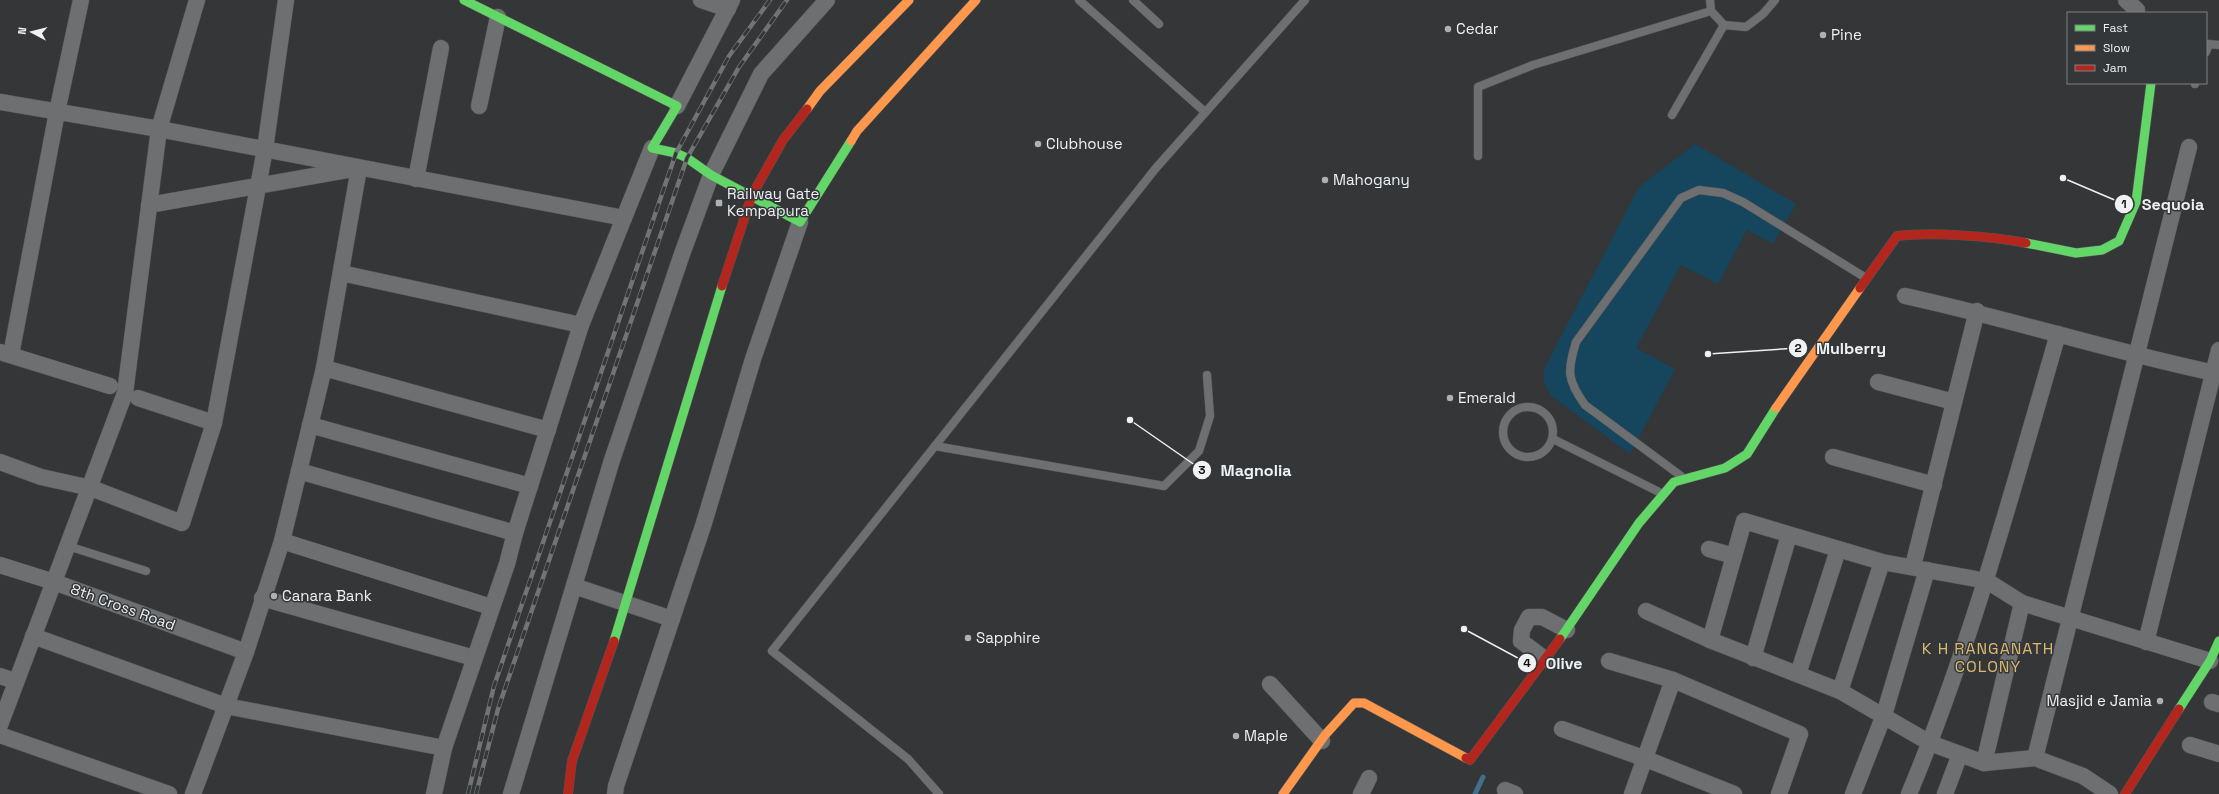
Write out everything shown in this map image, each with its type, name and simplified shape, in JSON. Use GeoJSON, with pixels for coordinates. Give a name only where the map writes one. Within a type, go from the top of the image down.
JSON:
{"type":"FeatureCollection","features":[{"type":"Feature","properties":{"kind":"street"},"geometry":{"type":"LineString","coordinates":[[81,0],[6,353],[110,386]]}},
{"type":"Feature","properties":{"kind":"street"},"geometry":{"type":"LineString","coordinates":[[0,725],[7,679],[33,636],[125,393],[159,129],[197,0]]}},
{"type":"Feature","properties":{"kind":"street"},"geometry":{"type":"LineString","coordinates":[[0,462],[41,477],[90,488],[182,523],[214,423],[265,149],[286,0]]}},
{"type":"Feature","properties":{"kind":"street"},"geometry":{"type":"LineString","coordinates":[[464,0],[677,106]]}},
{"type":"Feature","properties":{"kind":"street"},"geometry":{"type":"LineString","coordinates":[[434,794],[444,748],[491,608],[508,564],[515,533],[582,325],[652,148],[677,106],[730,5],[701,0]]}},
{"type":"Feature","properties":{"kind":"street"},"geometry":{"type":"LineString","coordinates":[[511,794],[612,460],[682,254],[712,175],[761,74],[827,0]]}},
{"type":"Feature","properties":{"kind":"street"},"geometry":{"type":"LineString","coordinates":[[568,794],[572,762],[626,603],[702,349],[752,195],[783,140],[820,91],[909,0]]}},
{"type":"Feature","properties":{"kind":"street"},"geometry":{"type":"LineString","coordinates":[[615,794],[616,786],[704,523],[753,359],[800,222],[857,131],[976,0]]}},
{"type":"Feature","properties":{"kind":"street"},"geometry":{"type":"LineString","coordinates":[[479,106],[498,17]]}},
{"type":"Feature","properties":{"kind":"street"},"geometry":{"type":"LineString","coordinates":[[416,179],[441,48]]}},
{"type":"Feature","properties":{"kind":"street"},"geometry":{"type":"LineString","coordinates":[[1282,794],[1322,741],[1336,719],[1354,703],[1364,703],[1470,760],[1546,660],[1639,523],[1674,482],[1684,478],[1702,475],[1725,468],[1747,454],[1794,381],[1897,236],[1914,234],[2010,240],[2076,253],[2102,250],[2119,240],[2136,202],[2140,159],[2148,117],[2151,84]]}},
{"type":"Feature","properties":{"kind":"street"},"geometry":{"type":"LineString","coordinates":[[0,102],[159,129],[624,218]]}},
{"type":"Feature","properties":{"kind":"street"},"geometry":{"type":"LineString","coordinates":[[2035,758],[2188,146]]}},
{"type":"Feature","properties":{"kind":"street"},"geometry":{"type":"LineString","coordinates":[[652,148],[687,158],[712,175],[752,195],[800,222]]}},
{"type":"Feature","properties":{"kind":"street"},"geometry":{"type":"LineString","coordinates":[[149,205],[359,168]]}},
{"type":"Feature","properties":{"kind":"street"},"geometry":{"type":"LineString","coordinates":[[193,794],[246,652],[262,598],[282,541],[324,368],[359,168]]}},
{"type":"Feature","properties":{"kind":"street"},"geometry":{"type":"LineString","coordinates":[[341,273],[582,325]]}},
{"type":"Feature","properties":{"kind":"street"},"geometry":{"type":"LineString","coordinates":[[1905,296],[1977,311],[2058,334],[2216,373]]}},
{"type":"Feature","properties":{"kind":"street"},"geometry":{"type":"LineString","coordinates":[[1853,794],[1884,715],[1920,568],[1934,485],[1977,311]]}},
{"type":"Feature","properties":{"kind":"street"},"geometry":{"type":"LineString","coordinates":[[1909,794],[1930,743],[1987,581],[2058,334]]}},
{"type":"Feature","properties":{"kind":"street"},"geometry":{"type":"LineString","coordinates":[[2146,642],[2216,373],[2219,350]]}},
{"type":"Feature","properties":{"kind":"street"},"geometry":{"type":"LineString","coordinates":[[324,368],[548,430]]}},
{"type":"Feature","properties":{"kind":"street"},"geometry":{"type":"LineString","coordinates":[[1878,382],[1954,402]]}},
{"type":"Feature","properties":{"kind":"street"},"geometry":{"type":"LineString","coordinates":[[138,398],[214,423]]}},
{"type":"Feature","properties":{"kind":"street"},"geometry":{"type":"LineString","coordinates":[[310,425],[530,486]]}},
{"type":"Feature","properties":{"kind":"street"},"geometry":{"type":"LineString","coordinates":[[1833,457],[1934,485]]}},
{"type":"Feature","properties":{"kind":"street"},"geometry":{"type":"LineString","coordinates":[[299,471],[515,533]]}},
{"type":"Feature","properties":{"kind":"street"},"geometry":{"type":"LineString","coordinates":[[1710,640],[1744,522],[1882,562],[1987,581],[2022,604],[2210,662]]}},
{"type":"Feature","properties":{"kind":"street"},"geometry":{"type":"LineString","coordinates":[[1753,658],[1789,534]]}},
{"type":"Feature","properties":{"kind":"street"},"geometry":{"type":"LineString","coordinates":[[282,541],[491,608]]}},
{"type":"Feature","properties":{"kind":"street"},"geometry":{"type":"LineString","coordinates":[[1709,549],[1734,556]]}},
{"type":"Feature","properties":{"kind":"street"},"geometry":{"type":"LineString","coordinates":[[1798,674],[1838,550]]}},
{"type":"Feature","properties":{"kind":"street"},"geometry":{"type":"LineString","coordinates":[[1840,691],[1882,562]]}},
{"type":"Feature","properties":{"kind":"street","name":"8th Cross Road"},"geometry":{"type":"LineString","coordinates":[[0,565],[54,582],[246,652]]}},
{"type":"Feature","properties":{"kind":"street"},"geometry":{"type":"LineString","coordinates":[[574,586],[672,619]]}},
{"type":"Feature","properties":{"kind":"street"},"geometry":{"type":"LineString","coordinates":[[262,598],[474,658]]}},
{"type":"Feature","properties":{"kind":"street"},"geometry":{"type":"LineString","coordinates":[[1984,763],[2022,604]]}},
{"type":"Feature","properties":{"kind":"street"},"geometry":{"type":"LineString","coordinates":[[1646,612],[1753,658],[1840,691],[1884,715],[1930,743],[1984,763],[2035,758],[2083,776],[2110,794]]}},
{"type":"Feature","properties":{"kind":"street"},"geometry":{"type":"LineString","coordinates":[[1546,660],[1521,641],[1522,630],[1529,617],[1542,617],[1567,630]]}},
{"type":"Feature","properties":{"kind":"street"},"geometry":{"type":"LineString","coordinates":[[33,636],[226,706],[444,748]]}},
{"type":"Feature","properties":{"kind":"street"},"geometry":{"type":"LineString","coordinates":[[2125,794],[2210,662],[2219,641]]}},
{"type":"Feature","properties":{"kind":"street"},"geometry":{"type":"LineString","coordinates":[[1609,661],[1673,680],[1800,734],[1779,794]]}},
{"type":"Feature","properties":{"kind":"street"},"geometry":{"type":"LineString","coordinates":[[1632,794],[1673,680]]}},
{"type":"Feature","properties":{"kind":"street"},"geometry":{"type":"LineString","coordinates":[[1270,684],[1322,741]]}},
{"type":"Feature","properties":{"kind":"street"},"geometry":{"type":"LineString","coordinates":[[1562,729],[1646,758],[1734,794]]}},
{"type":"Feature","properties":{"kind":"street"},"geometry":{"type":"LineString","coordinates":[[0,734],[169,794]]}},
{"type":"Feature","properties":{"kind":"street"},"geometry":{"type":"LineString","coordinates":[[2190,745],[2219,754]]}},
{"type":"Feature","properties":{"kind":"street"},"geometry":{"type":"LineString","coordinates":[[1945,794],[1960,754]]}},
{"type":"Feature","properties":{"kind":"street"},"geometry":{"type":"LineString","coordinates":[[1361,794],[1368,778]]}},
{"type":"Feature","properties":{"kind":"lane"},"geometry":{"type":"LineString","coordinates":[[1079,0],[1205,112]]}},
{"type":"Feature","properties":{"kind":"lane"},"geometry":{"type":"LineString","coordinates":[[1133,0],[1159,24]]}},
{"type":"Feature","properties":{"kind":"lane"},"geometry":{"type":"LineString","coordinates":[[939,794],[908,759],[772,651],[1156,168],[1305,0]]}},
{"type":"Feature","properties":{"kind":"lane"},"geometry":{"type":"LineString","coordinates":[[1710,0],[1711,11],[1724,25],[1746,27],[1763,14],[1775,0]]}},
{"type":"Feature","properties":{"kind":"lane"},"geometry":{"type":"LineString","coordinates":[[1763,14],[1767,0]]}},
{"type":"Feature","properties":{"kind":"lane"},"geometry":{"type":"LineString","coordinates":[[1478,156],[1478,87],[1533,65],[1711,11]]}},
{"type":"Feature","properties":{"kind":"lane"},"geometry":{"type":"LineString","coordinates":[[1672,115],[1724,25]]}},
{"type":"Feature","properties":{"kind":"lane"},"geometry":{"type":"LineString","coordinates":[[2207,49],[2209,44],[2219,45]]}},
{"type":"Feature","properties":{"kind":"lane"},"geometry":{"type":"LineString","coordinates":[[1684,478],[1585,405],[1573,389],[1568,366],[1576,342],[1681,198],[1699,190],[1723,193],[1743,202],[1866,278]]}},
{"type":"Feature","properties":{"kind":"lane"},"geometry":{"type":"LineString","coordinates":[[935,446],[1164,486],[1199,451],[1210,416],[1207,374]]}},
{"type":"Feature","properties":{"kind":"lane"},"geometry":{"type":"LineString","coordinates":[[1532,406],[1545,412],[1553,425],[1553,439],[1546,452],[1532,458],[1518,456],[1507,447],[1502,432],[1506,418],[1517,409],[1532,406]]}},
{"type":"Feature","properties":{"kind":"lane"},"geometry":{"type":"LineString","coordinates":[[1553,439],[1664,494]]}},
{"type":"Feature","properties":{"kind":"lane"},"geometry":{"type":"LineString","coordinates":[[68,546],[146,571]]}},
{"type":"Feature","properties":{"kind":"shaded area"},"geometry":{"type":"Polygon","coordinates":[[[1695,144],[1796,204],[1773,244],[1747,230],[1718,284],[1681,265],[1636,348],[1675,369],[1630,454],[1550,395],[1544,382],[1544,369],[1639,187],[1695,144]]]}},
{"type":"Feature","properties":{"kind":"waterway"},"geometry":{"type":"LineString","coordinates":[[1475,794],[1483,777]]}},
{"type":"Feature","properties":{"kind":"railway"},"geometry":{"type":"LineString","coordinates":[[468,794],[494,686],[676,153],[729,56],[770,0]]}},
{"type":"Feature","properties":{"kind":"railway"},"geometry":{"type":"LineString","coordinates":[[476,794],[498,709],[687,158],[739,67],[787,0]]}},
{"type":"Feature","properties":{"kind":"traffic: fast"},"geometry":{"type":"LineString","coordinates":[[464,0],[677,106],[652,148],[676,153],[687,158],[711,175],[800,222],[851,141]]}},
{"type":"Feature","properties":{"kind":"traffic: fast"},"geometry":{"type":"LineString","coordinates":[[2026,243],[2076,253],[2102,250],[2119,241],[2136,202],[2151,84]]}},
{"type":"Feature","properties":{"kind":"traffic: fast"},"geometry":{"type":"LineString","coordinates":[[614,641],[722,286]]}},
{"type":"Feature","properties":{"kind":"traffic: fast"},"geometry":{"type":"LineString","coordinates":[[1560,639],[1639,523],[1674,482],[1725,468],[1747,454],[1776,408]]}},
{"type":"Feature","properties":{"kind":"traffic: fast"},"geometry":{"type":"LineString","coordinates":[[2179,709],[2210,661],[2219,641]]}},
{"type":"Feature","properties":{"kind":"traffic: slow"},"geometry":{"type":"LineString","coordinates":[[807,109],[820,91],[909,0]]}},
{"type":"Feature","properties":{"kind":"traffic: slow"},"geometry":{"type":"LineString","coordinates":[[851,141],[857,131],[976,0]]}},
{"type":"Feature","properties":{"kind":"traffic: slow"},"geometry":{"type":"LineString","coordinates":[[1776,408],[1860,288]]}},
{"type":"Feature","properties":{"kind":"traffic: slow"},"geometry":{"type":"LineString","coordinates":[[1283,794],[1325,735],[1354,703],[1364,703],[1466,758]]}},
{"type":"Feature","properties":{"kind":"traffic: jam"},"geometry":{"type":"LineString","coordinates":[[722,286],[752,195],[783,140],[807,109]]}},
{"type":"Feature","properties":{"kind":"traffic: jam"},"geometry":{"type":"LineString","coordinates":[[1860,288],[1897,236],[1927,234],[1962,235],[1996,238],[2026,243]]}},
{"type":"Feature","properties":{"kind":"traffic: jam"},"geometry":{"type":"LineString","coordinates":[[1466,758],[1470,760],[1560,639]]}},
{"type":"Feature","properties":{"kind":"traffic: jam"},"geometry":{"type":"LineString","coordinates":[[568,794],[572,761],[614,641]]}},
{"type":"Feature","properties":{"kind":"traffic: jam"},"geometry":{"type":"LineString","coordinates":[[2125,794],[2179,709]]}},
{"type":"Feature","properties":{"kind":"place","name":"Cedar"},"geometry":{"type":"Point","coordinates":[1448,29]}},
{"type":"Feature","properties":{"kind":"place","name":"Pine"},"geometry":{"type":"Point","coordinates":[1823,35]}},
{"type":"Feature","properties":{"kind":"place","name":"Clubhouse"},"geometry":{"type":"Point","coordinates":[1038,144]}},
{"type":"Feature","properties":{"kind":"place","name":"Sequoia"},"geometry":{"type":"Point","coordinates":[2063,178]}},
{"type":"Feature","properties":{"kind":"place","name":"Mahogany"},"geometry":{"type":"Point","coordinates":[1325,180]}},
{"type":"Feature","properties":{"kind":"place","name":"Railway Gate Kempapura"},"geometry":{"type":"Point","coordinates":[719,203]}},
{"type":"Feature","properties":{"kind":"place","name":"Mulberry"},"geometry":{"type":"Point","coordinates":[1708,354]}},
{"type":"Feature","properties":{"kind":"place","name":"Emerald"},"geometry":{"type":"Point","coordinates":[1450,398]}},
{"type":"Feature","properties":{"kind":"place","name":"Magnolia"},"geometry":{"type":"Point","coordinates":[1130,420]}},
{"type":"Feature","properties":{"kind":"place","name":"Canara Bank"},"geometry":{"type":"Point","coordinates":[274,596]}},
{"type":"Feature","properties":{"kind":"place","name":"Olive"},"geometry":{"type":"Point","coordinates":[1464,629]}},
{"type":"Feature","properties":{"kind":"place","name":"Sapphire"},"geometry":{"type":"Point","coordinates":[968,638]}},
{"type":"Feature","properties":{"kind":"place","name":"Masjid e Jamia"},"geometry":{"type":"Point","coordinates":[2160,701]}},
{"type":"Feature","properties":{"kind":"place","name":"Maple"},"geometry":{"type":"Point","coordinates":[1236,736]}},
{"type":"Feature","properties":{"kind":"district","name":"K H RANGANATH COLONY"},"geometry":{"type":"Point","coordinates":[1988,657]}}]}
